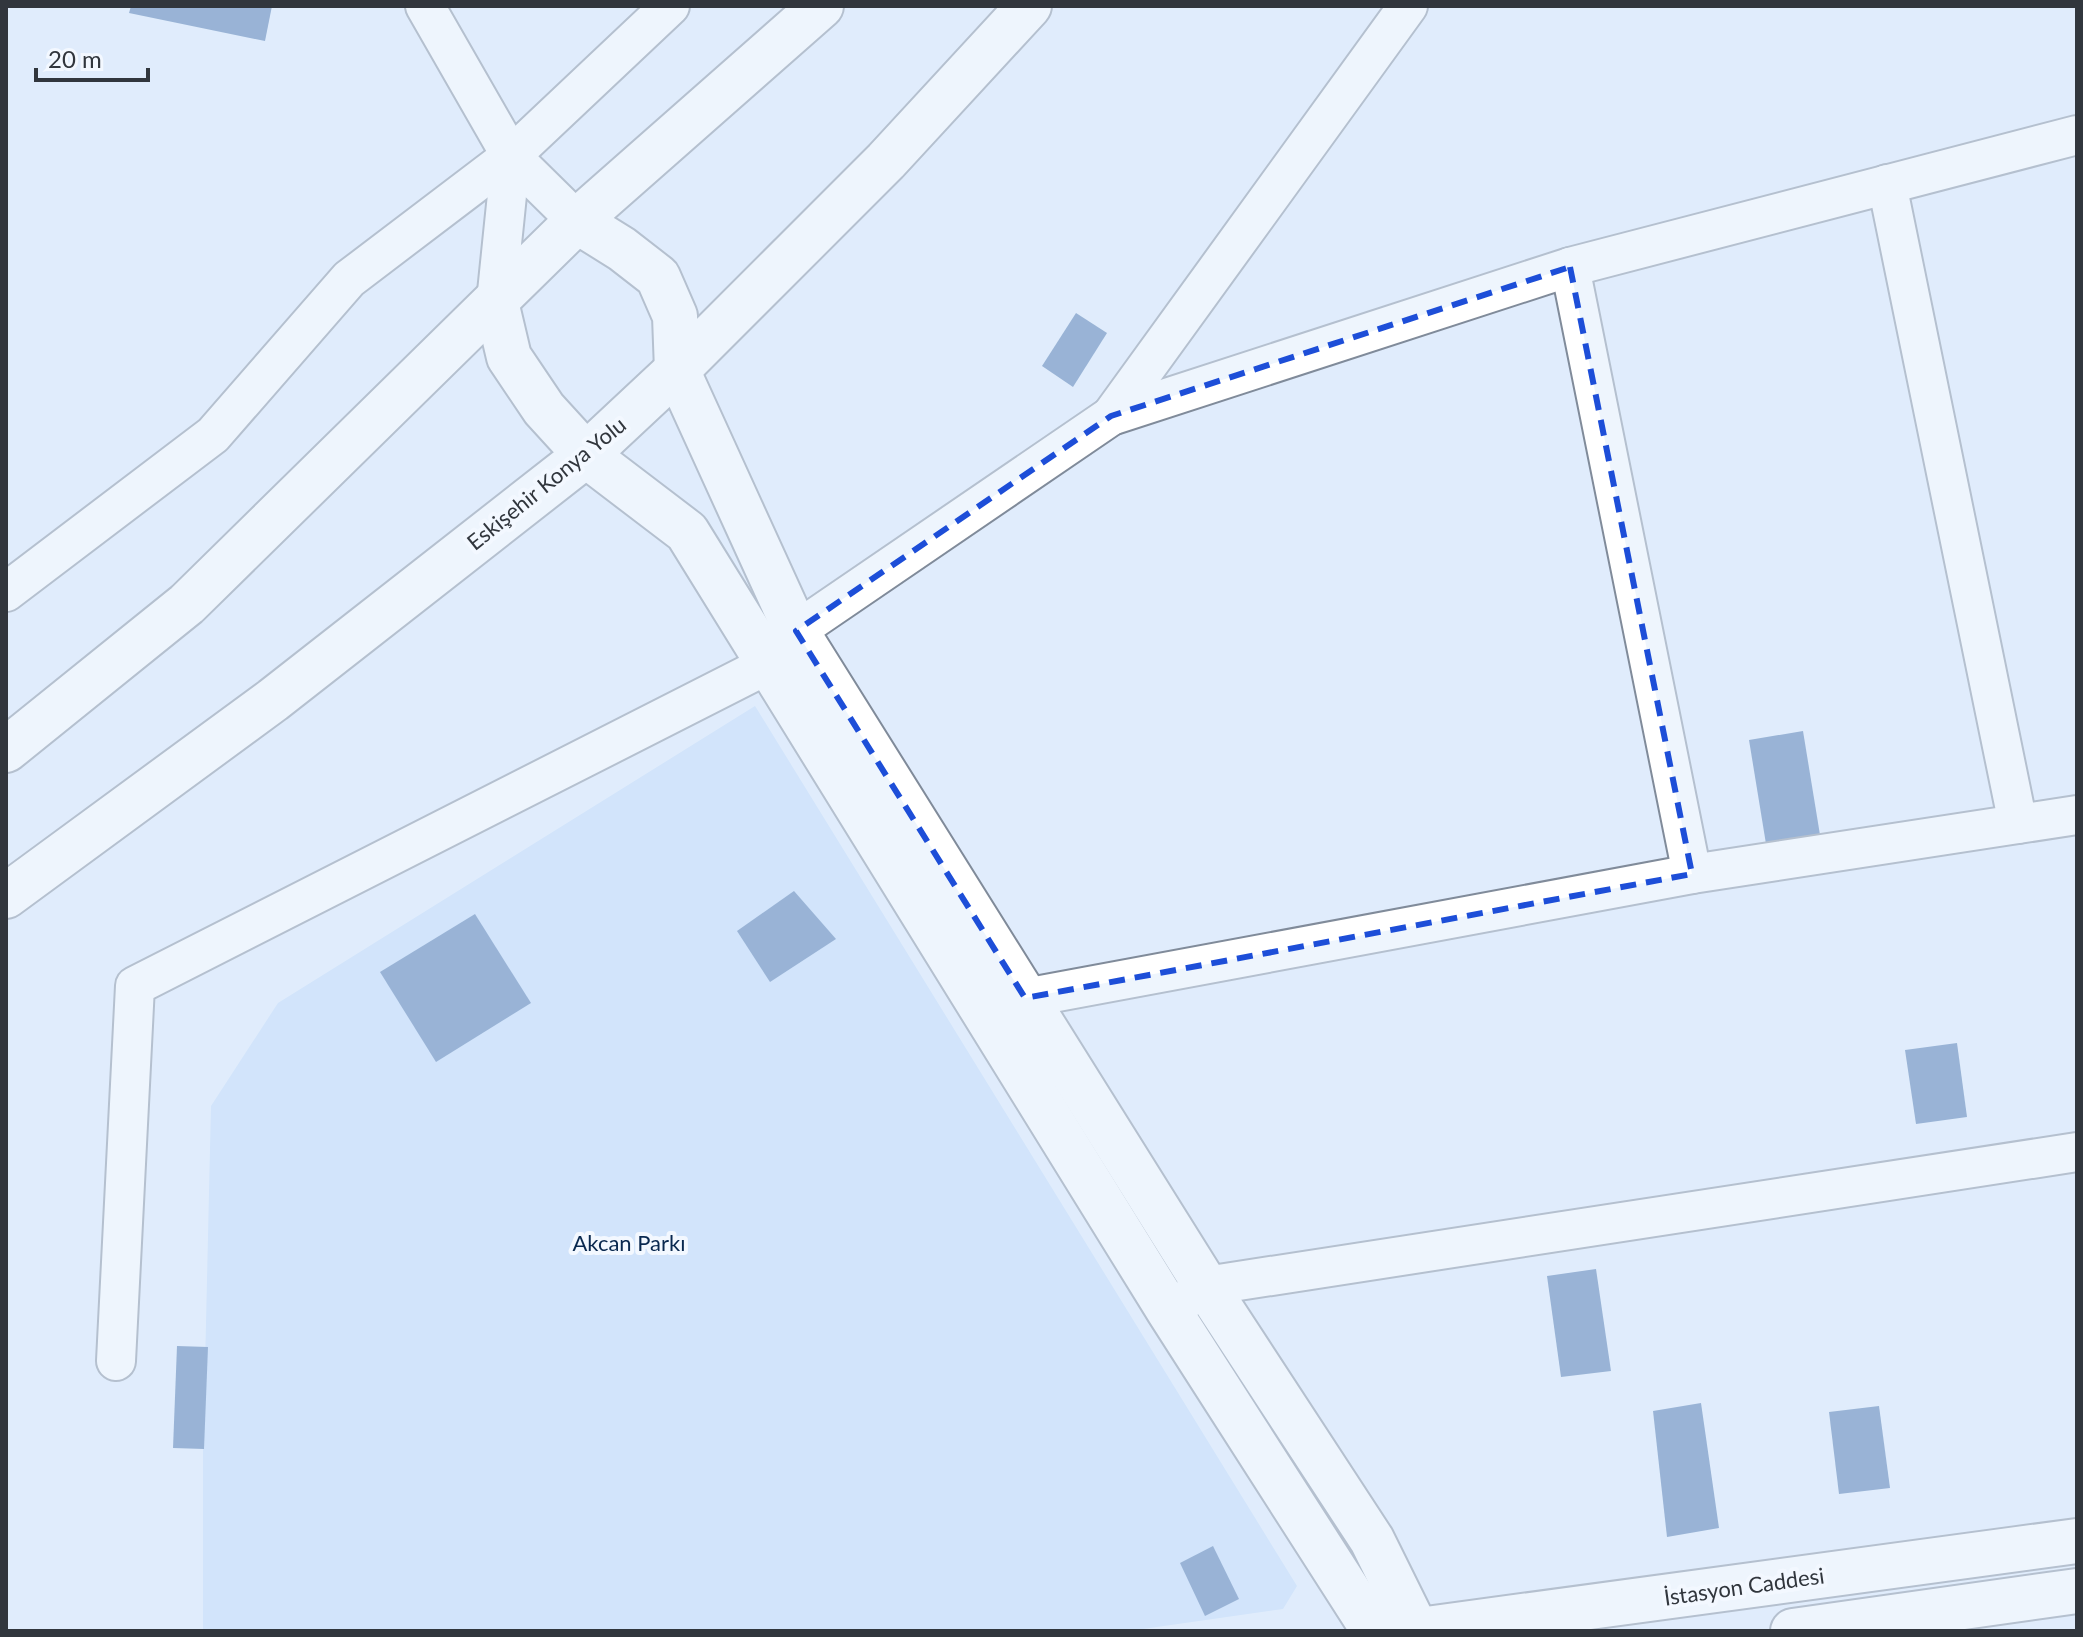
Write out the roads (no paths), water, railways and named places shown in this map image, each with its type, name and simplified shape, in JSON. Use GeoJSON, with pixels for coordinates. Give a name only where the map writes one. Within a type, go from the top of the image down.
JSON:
{"type":"FeatureCollection","features":[{"type":"Feature","properties":{"kind":"main road"},"geometry":{"type":"LineString","coordinates":[[6,750],[187,604],[577,221],[821,6]]}},
{"type":"Feature","properties":{"kind":"main road","name":"Eskişehir Konya Yolu"},"geometry":{"type":"LineString","coordinates":[[6,896],[273,700],[586,455],[677,370],[886,161],[1029,6]]}},
{"type":"Feature","properties":{"kind":"main road"},"geometry":{"type":"LineString","coordinates":[[577,221],[622,249],[658,277],[675,316],[677,370],[776,651]]}},
{"type":"Feature","properties":{"kind":"main road"},"geometry":{"type":"LineString","coordinates":[[496,302],[509,357],[544,409],[586,455],[687,532],[776,651],[1008,1010],[1206,1286],[1372,1540],[1415,1631]]}},
{"type":"Feature","properties":{"kind":"main road"},"geometry":{"type":"LineString","coordinates":[[1008,1010],[1169,1311],[1374,1631]]}},
{"type":"Feature","properties":{"kind":"main road","name":"İstasyon Caddesi"},"geometry":{"type":"LineString","coordinates":[[1415,1631],[2077,1541]]}},
{"type":"Feature","properties":{"kind":"main road"},"geometry":{"type":"LineString","coordinates":[[1793,1631],[2077,1591]]}},
{"type":"Feature","properties":{"kind":"street"},"geometry":{"type":"LineString","coordinates":[[425,6],[511,156],[577,221]]}},
{"type":"Feature","properties":{"kind":"street"},"geometry":{"type":"LineString","coordinates":[[6,592],[213,435],[349,279],[511,156],[670,6]]}},
{"type":"Feature","properties":{"kind":"street"},"geometry":{"type":"LineString","coordinates":[[1111,416],[1408,6]]}},
{"type":"Feature","properties":{"kind":"street"},"geometry":{"type":"LineString","coordinates":[[116,1361],[135,986],[776,651],[1111,416],[1570,267],[2077,135]]}},
{"type":"Feature","properties":{"kind":"street"},"geometry":{"type":"LineString","coordinates":[[496,302],[511,156]]}},
{"type":"Feature","properties":{"kind":"street"},"geometry":{"type":"LineString","coordinates":[[1887,184],[2018,824]]}},
{"type":"Feature","properties":{"kind":"street"},"geometry":{"type":"LineString","coordinates":[[1570,267],[1692,874]]}},
{"type":"Feature","properties":{"kind":"street"},"geometry":{"type":"LineString","coordinates":[[1008,1010],[1692,874],[2077,815]]}},
{"type":"Feature","properties":{"kind":"street"},"geometry":{"type":"LineString","coordinates":[[1169,1311],[1206,1286],[2077,1152]]}},
{"type":"Feature","properties":{"kind":"park label","name":"Akcan Parkı"},"geometry":{"type":"Point","coordinates":[629,1242]}}]}
